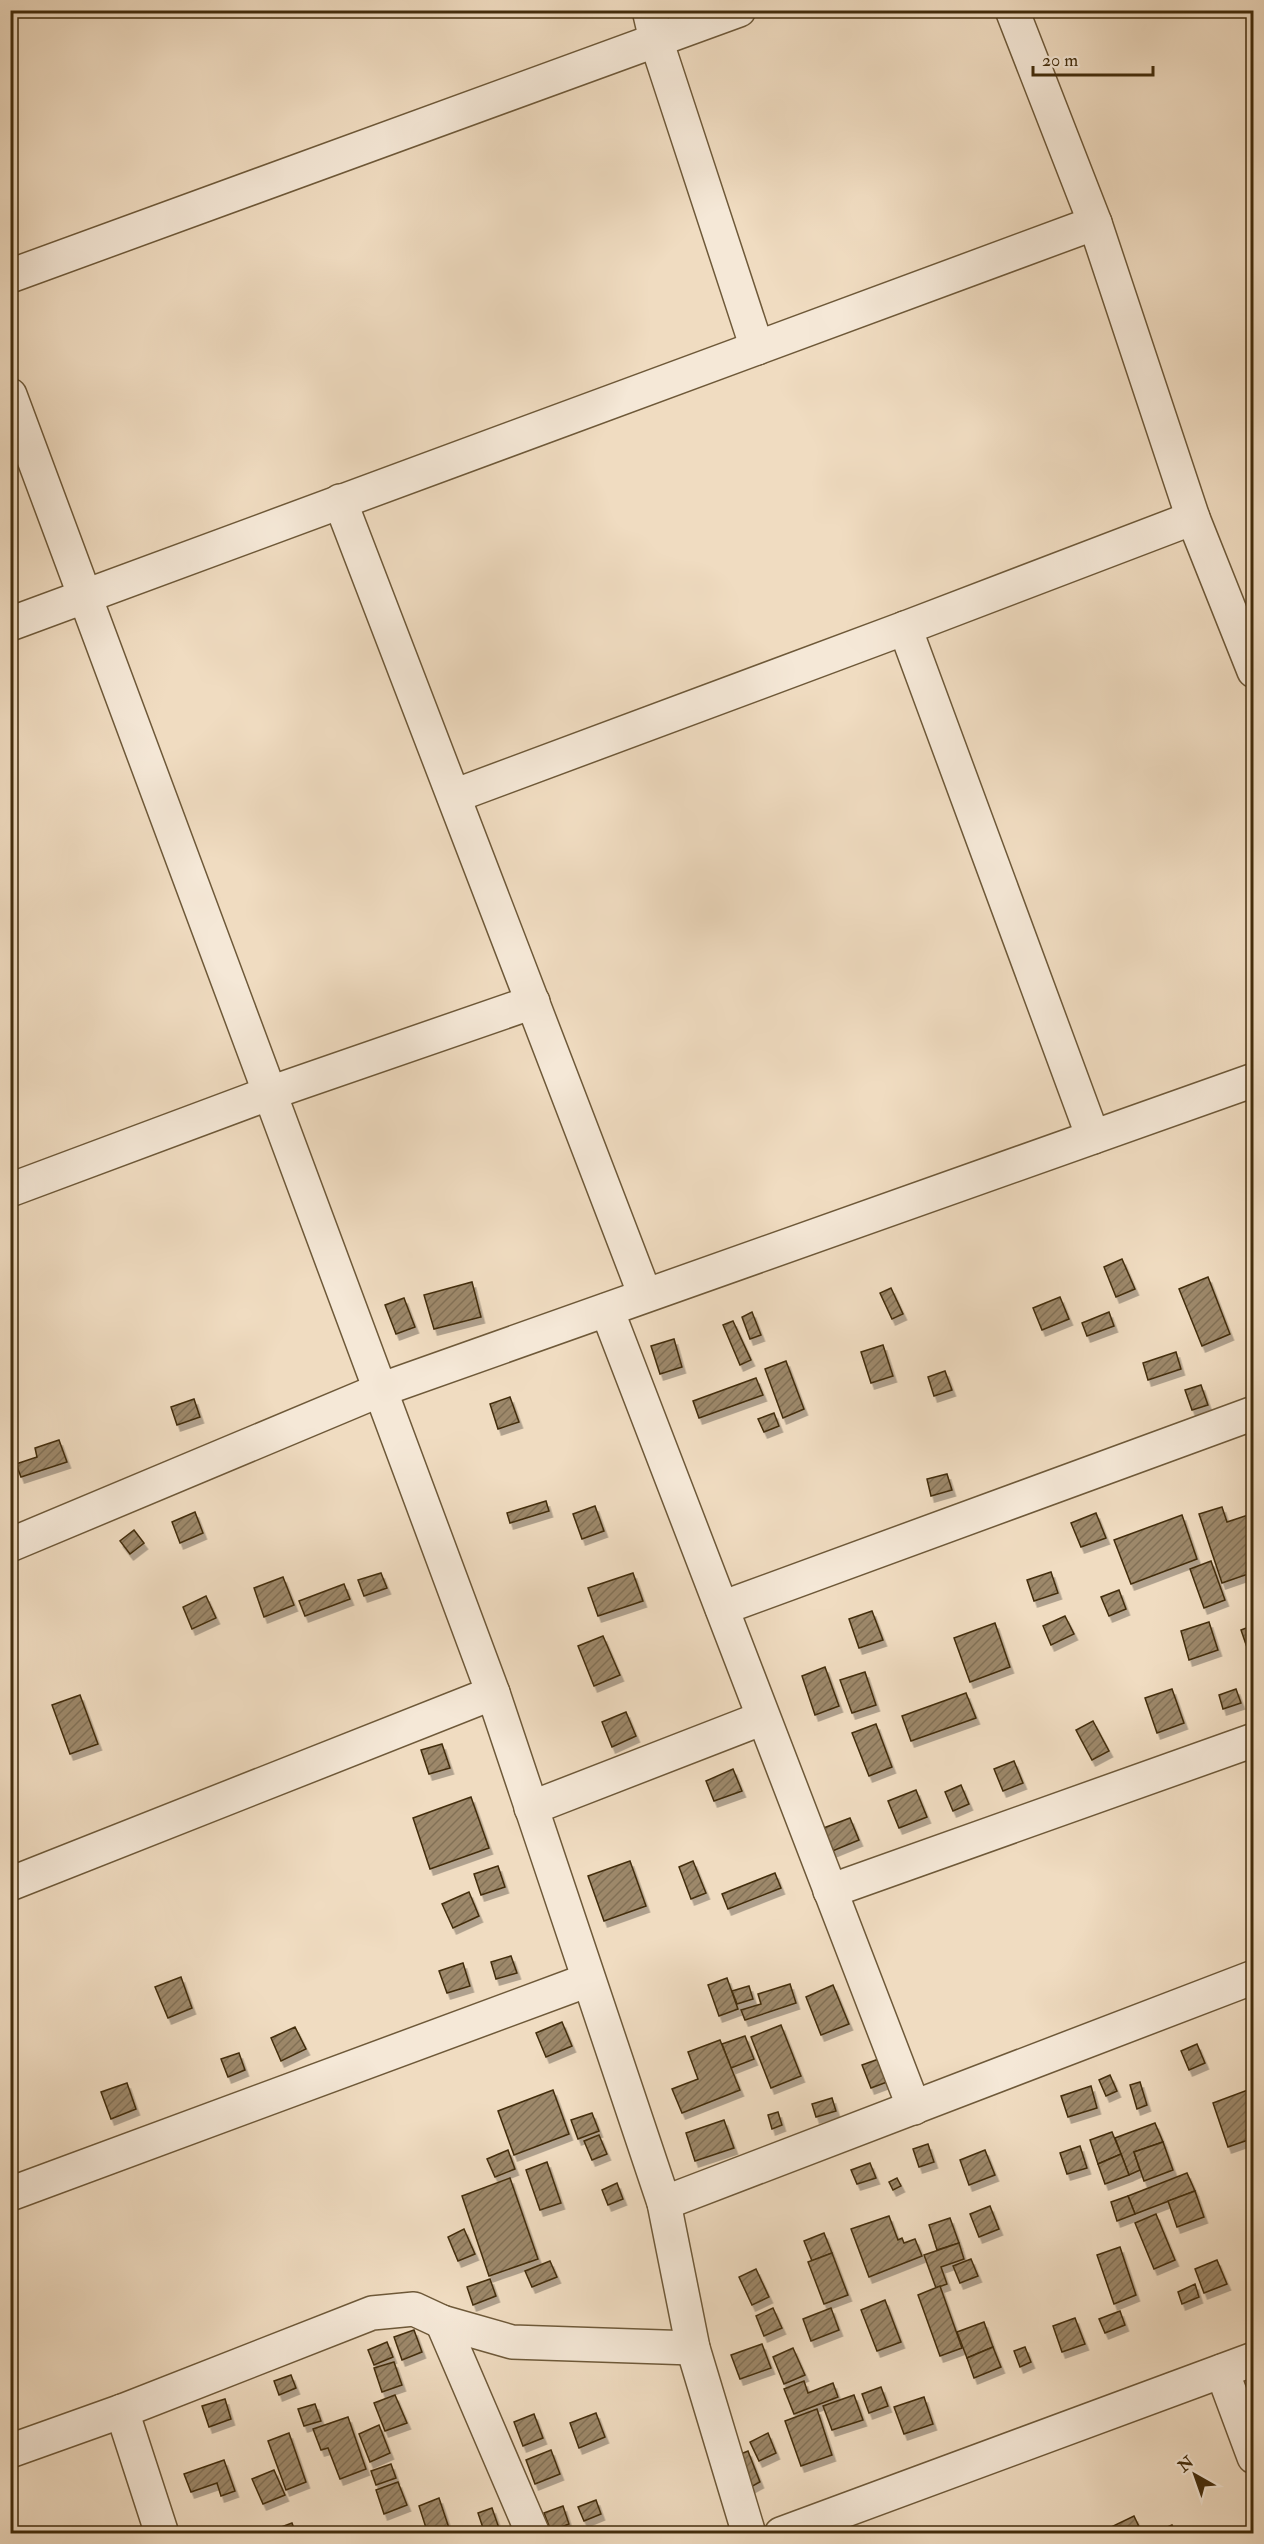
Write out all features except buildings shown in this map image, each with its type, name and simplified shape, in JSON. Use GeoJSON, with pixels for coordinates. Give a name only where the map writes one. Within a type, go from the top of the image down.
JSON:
{"type":"FeatureCollection","features":[{"type":"Feature","properties":{"kind":"street"},"geometry":{"type":"LineString","coordinates":[[10,276],[653,25],[739,10]]}},
{"type":"Feature","properties":{"kind":"street"},"geometry":{"type":"LineString","coordinates":[[1012,10],[1095,223],[1193,518],[1254,671]]}},
{"type":"Feature","properties":{"kind":"street"},"geometry":{"type":"LineString","coordinates":[[653,25],[757,348]]}},
{"type":"Feature","properties":{"kind":"street"},"geometry":{"type":"LineString","coordinates":[[10,624],[1095,223]]}},
{"type":"Feature","properties":{"kind":"street"},"geometry":{"type":"LineString","coordinates":[[10,395],[493,1693],[663,2203],[693,2348],[749,2534]]}},
{"type":"Feature","properties":{"kind":"street"},"geometry":{"type":"LineString","coordinates":[[340,501],[645,1295]]}},
{"type":"Feature","properties":{"kind":"street"},"geometry":{"type":"LineString","coordinates":[[454,796],[1193,518]]}},
{"type":"Feature","properties":{"kind":"street"},"geometry":{"type":"LineString","coordinates":[[905,628],[1093,1137]]}},
{"type":"Feature","properties":{"kind":"street"},"geometry":{"type":"LineString","coordinates":[[10,1190],[270,1093],[533,1002]]}},
{"type":"Feature","properties":{"kind":"street"},"geometry":{"type":"LineString","coordinates":[[10,1545],[380,1389],[1254,1080]]}},
{"type":"Feature","properties":{"kind":"street"},"geometry":{"type":"LineString","coordinates":[[607,1310],[914,2108]]}},
{"type":"Feature","properties":{"kind":"street"},"geometry":{"type":"LineString","coordinates":[[722,1608],[1254,1413]]}},
{"type":"Feature","properties":{"kind":"street"},"geometry":{"type":"LineString","coordinates":[[10,1884],[493,1693]]}},
{"type":"Feature","properties":{"kind":"street"},"geometry":{"type":"LineString","coordinates":[[531,1808],[764,1718]]}},
{"type":"Feature","properties":{"kind":"street"},"geometry":{"type":"LineString","coordinates":[[830,1891],[1254,1740]]}},
{"type":"Feature","properties":{"kind":"street"},"geometry":{"type":"LineString","coordinates":[[663,2203],[1254,1977]]}},
{"type":"Feature","properties":{"kind":"street"},"geometry":{"type":"LineString","coordinates":[[10,2194],[588,1980]]}},
{"type":"Feature","properties":{"kind":"street"},"geometry":{"type":"LineString","coordinates":[[10,2451],[123,2411],[372,2313],[414,2309],[442,2322],[512,2342],[693,2348]]}},
{"type":"Feature","properties":{"kind":"street"},"geometry":{"type":"LineString","coordinates":[[442,2322],[533,2534]]}},
{"type":"Feature","properties":{"kind":"street"},"geometry":{"type":"LineString","coordinates":[[781,2534],[1254,2359]]}},
{"type":"Feature","properties":{"kind":"street"},"geometry":{"type":"LineString","coordinates":[[1222,2371],[1254,2457]]}},
{"type":"Feature","properties":{"kind":"street"},"geometry":{"type":"LineString","coordinates":[[123,2411],[162,2534]]}}]}
